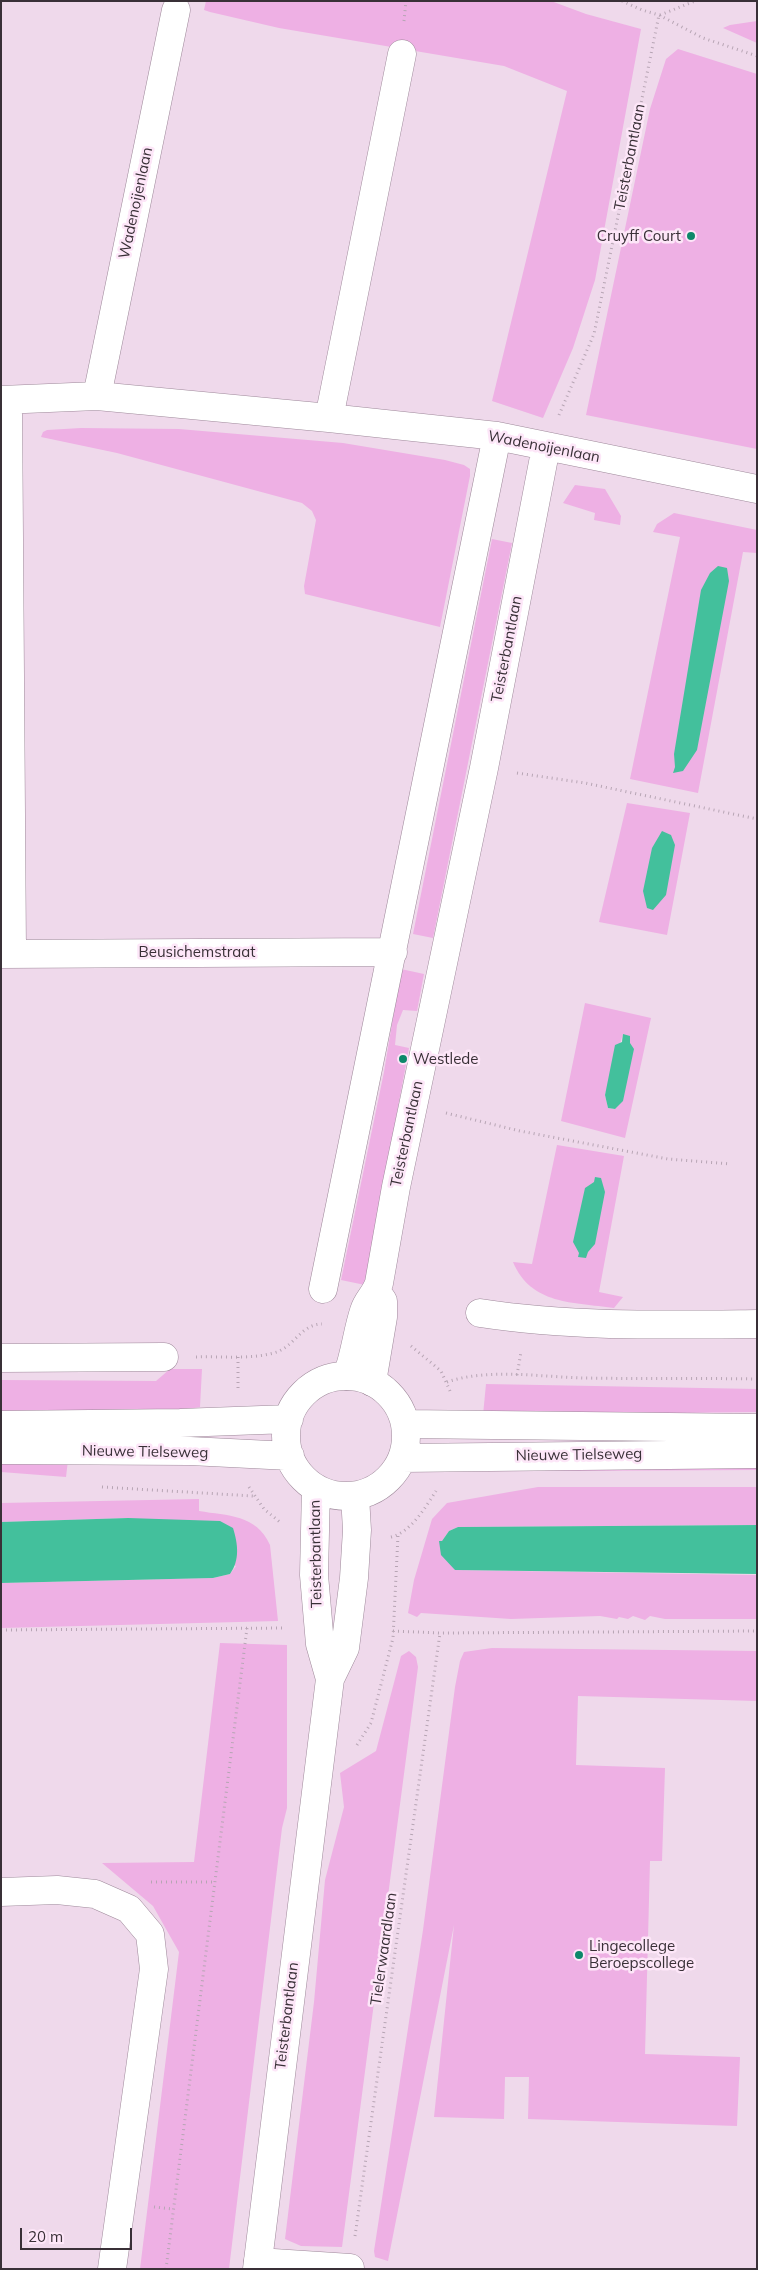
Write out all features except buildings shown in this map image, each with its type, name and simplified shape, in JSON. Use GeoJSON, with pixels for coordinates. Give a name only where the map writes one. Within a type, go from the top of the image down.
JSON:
{"type":"FeatureCollection","features":[{"type":"Feature","properties":{"kind":"street","name":"Wadenoijenlaan"},"geometry":{"type":"LineString","coordinates":[[97,396],[176,10]]}},
{"type":"Feature","properties":{"kind":"street"},"geometry":{"type":"LineString","coordinates":[[329,418],[402,54]]}},
{"type":"Feature","properties":{"kind":"street","name":"Wadenoijenlaan"},"geometry":{"type":"LineString","coordinates":[[5,400],[97,396],[497,436],[757,489]]}},
{"type":"Feature","properties":{"kind":"street"},"geometry":{"type":"LineString","coordinates":[[5,400],[6,953]]}},
{"type":"Feature","properties":{"kind":"street"},"geometry":{"type":"LineString","coordinates":[[323,1289],[497,436]]}},
{"type":"Feature","properties":{"kind":"street","name":"Teisterbantlaan"},"geometry":{"type":"LineString","coordinates":[[360,1379],[363,1312],[368,1299],[376,1291],[484,768],[546,447]]}},
{"type":"Feature","properties":{"kind":"street","name":"Beusichemstraat"},"geometry":{"type":"LineString","coordinates":[[6,953],[393,952]]}},
{"type":"Feature","properties":{"kind":"street"},"geometry":{"type":"LineString","coordinates":[[480,1313],[526,1320],[633,1325],[757,1324]]}},
{"type":"Feature","properties":{"kind":"street"},"geometry":{"type":"LineString","coordinates":[[1,1358],[164,1357]]}},
{"type":"Feature","properties":{"kind":"street"},"geometry":{"type":"LineString","coordinates":[[328,1379],[360,1379],[391,1396],[398,1405],[405,1424],[406,1438],[402,1458],[391,1476],[384,1484],[375,1489],[355,1496],[335,1495],[316,1488],[295,1469],[286,1438],[288,1419],[297,1402],[311,1388],[328,1379]]}},
{"type":"Feature","properties":{"kind":"street","name":"Nieuwe Tielseweg"},"geometry":{"type":"LineString","coordinates":[[1,1425],[180,1423],[288,1419]]}},
{"type":"Feature","properties":{"kind":"street","name":"Nieuwe Tielseweg"},"geometry":{"type":"LineString","coordinates":[[405,1424],[757,1428]]}},
{"type":"Feature","properties":{"kind":"street","name":"Nieuwe Tielseweg"},"geometry":{"type":"LineString","coordinates":[[1,1450],[190,1451],[290,1456]]}},
{"type":"Feature","properties":{"kind":"street","name":"Nieuwe Tielseweg"},"geometry":{"type":"LineString","coordinates":[[402,1458],[757,1454]]}},
{"type":"Feature","properties":{"kind":"street","name":"Teisterbantlaan"},"geometry":{"type":"LineString","coordinates":[[316,1488],[314,1575],[320,1644],[330,1679]]}},
{"type":"Feature","properties":{"kind":"street","name":"Teisterbantlaan"},"geometry":{"type":"LineString","coordinates":[[350,2268],[257,2265],[317,1771],[330,1679],[345,1648],[349,1621],[355,1570],[357,1530],[355,1496]]}},
{"type":"Feature","properties":{"kind":"street"},"geometry":{"type":"LineString","coordinates":[[1,1892],[57,1890],[95,1894],[129,1909],[150,1934],[154,1969],[112,2269]]}},
{"type":"Feature","properties":{"kind":"path"},"geometry":{"type":"LineString","coordinates":[[622,1],[659,15],[702,38],[757,56]]}},
{"type":"Feature","properties":{"kind":"path"},"geometry":{"type":"LineString","coordinates":[[659,15],[696,1]]}},
{"type":"Feature","properties":{"kind":"path","name":"Teisterbantlaan"},"geometry":{"type":"LineString","coordinates":[[546,447],[594,334],[659,15]]}},
{"type":"Feature","properties":{"kind":"path"},"geometry":{"type":"LineString","coordinates":[[484,768],[585,783],[757,819]]}},
{"type":"Feature","properties":{"kind":"path"},"geometry":{"type":"LineString","coordinates":[[414,1105],[520,1131],[668,1159],[731,1164]]}},
{"type":"Feature","properties":{"kind":"path"},"geometry":{"type":"LineString","coordinates":[[164,1357],[258,1356],[279,1351],[314,1324]]}},
{"type":"Feature","properties":{"kind":"path"},"geometry":{"type":"LineString","coordinates":[[447,1382],[463,1377],[517,1375],[584,1378],[757,1379]]}},
{"type":"Feature","properties":{"kind":"path"},"geometry":{"type":"LineString","coordinates":[[98,1486],[253,1496]]}},
{"type":"Feature","properties":{"kind":"path"},"geometry":{"type":"LineString","coordinates":[[317,1771],[350,1755],[371,1723],[393,1631],[398,1535]]}},
{"type":"Feature","properties":{"kind":"path"},"geometry":{"type":"LineString","coordinates":[[166,2269],[247,1628]]}},
{"type":"Feature","properties":{"kind":"path"},"geometry":{"type":"LineString","coordinates":[[1,1630],[290,1628]]}},
{"type":"Feature","properties":{"kind":"path"},"geometry":{"type":"LineString","coordinates":[[393,1631],[440,1633],[757,1631]]}},
{"type":"Feature","properties":{"kind":"path","name":"Tielerwaardlaan"},"geometry":{"type":"LineString","coordinates":[[350,2268],[440,1633]]}},
{"type":"Feature","properties":{"kind":"shaded area"},"geometry":{"type":"Polygon","coordinates":[[[206,1],[551,1],[586,14],[641,29],[595,280],[573,348],[543,418],[492,401],[567,91],[504,66],[279,28],[210,12],[204,10],[206,1]]]}},
{"type":"Feature","properties":{"kind":"shaded area"},"geometry":{"type":"Polygon","coordinates":[[[757,21],[757,43],[723,28],[730,25],[757,21]]]}},
{"type":"Feature","properties":{"kind":"shaded area","name":"Cruyff Court"},"geometry":{"type":"Polygon","coordinates":[[[678,49],[757,74],[757,449],[586,415],[650,109],[666,59],[678,49]]]}},
{"type":"Feature","properties":{"kind":"shaded area"},"geometry":{"type":"Polygon","coordinates":[[[81,428],[179,429],[343,443],[445,460],[464,465],[470,469],[470,476],[440,627],[305,594],[304,586],[316,520],[312,511],[302,503],[117,453],[41,437],[43,432],[47,430],[81,428]]]}},
{"type":"Feature","properties":{"kind":"shaded area"},"geometry":{"type":"Polygon","coordinates":[[[575,485],[605,489],[621,516],[620,525],[594,520],[595,513],[563,503],[575,485]]]}},
{"type":"Feature","properties":{"kind":"shaded area"},"geometry":{"type":"Polygon","coordinates":[[[674,513],[757,530],[757,553],[743,552],[698,793],[630,779],[680,537],[653,532],[657,524],[674,513]]]}},
{"type":"Feature","properties":{"kind":"shaded area"},"geometry":{"type":"Polygon","coordinates":[[[492,539],[512,543],[433,938],[413,934],[492,539]]]}},
{"type":"Feature","properties":{"kind":"shaded area"},"geometry":{"type":"Polygon","coordinates":[[[718,566],[727,568],[729,581],[697,750],[683,771],[673,773],[675,767],[674,754],[701,590],[710,573],[718,566]]]}},
{"type":"Feature","properties":{"kind":"shaded area"},"geometry":{"type":"Polygon","coordinates":[[[627,803],[690,813],[667,935],[599,922],[627,803]]]}},
{"type":"Feature","properties":{"kind":"shaded area"},"geometry":{"type":"Polygon","coordinates":[[[662,831],[671,835],[675,845],[666,895],[653,910],[647,908],[643,891],[652,848],[662,831]]]}},
{"type":"Feature","properties":{"kind":"shaded area"},"geometry":{"type":"Polygon","coordinates":[[[401,969],[424,974],[417,1011],[403,1010],[397,1025],[395,1045],[409,1048],[365,1285],[341,1280],[384,1072],[401,969]]]}},
{"type":"Feature","properties":{"kind":"shaded area"},"geometry":{"type":"Polygon","coordinates":[[[585,1003],[651,1018],[625,1138],[561,1121],[585,1003]],[[623,1034],[605,1095],[608,1108],[615,1109],[623,1034]]]}},
{"type":"Feature","properties":{"kind":"shaded area"},"geometry":{"type":"Polygon","coordinates":[[[623,1034],[630,1036],[630,1043],[634,1049],[623,1101],[615,1109],[608,1108],[605,1095],[615,1045],[622,1042],[623,1034]]]}},
{"type":"Feature","properties":{"kind":"shaded area"},"geometry":{"type":"Polygon","coordinates":[[[557,1145],[624,1156],[599,1292],[623,1297],[614,1308],[569,1302],[542,1294],[521,1276],[513,1262],[532,1264],[557,1145]]]}},
{"type":"Feature","properties":{"kind":"shaded area"},"geometry":{"type":"Polygon","coordinates":[[[595,1177],[601,1178],[605,1192],[595,1244],[588,1252],[586,1258],[578,1257],[579,1253],[573,1242],[585,1188],[594,1182],[595,1177]]]}},
{"type":"Feature","properties":{"kind":"shaded area"},"geometry":{"type":"Polygon","coordinates":[[[170,1369],[202,1369],[200,1407],[177,1411],[1,1415],[1,1380],[156,1381],[170,1369]]]}},
{"type":"Feature","properties":{"kind":"shaded area"},"geometry":{"type":"Polygon","coordinates":[[[486,1384],[757,1389],[757,1412],[483,1415],[486,1384]]]}},
{"type":"Feature","properties":{"kind":"shaded area"},"geometry":{"type":"Polygon","coordinates":[[[1,1458],[68,1460],[66,1477],[1,1472],[1,1458]]]}},
{"type":"Feature","properties":{"kind":"shaded area"},"geometry":{"type":"Polygon","coordinates":[[[757,1461],[757,1470],[545,1471],[544,1462],[757,1461]]]}},
{"type":"Feature","properties":{"kind":"shaded area"},"geometry":{"type":"Polygon","coordinates":[[[538,1487],[757,1487],[757,1525],[458,1527],[449,1531],[440,1541],[455,1570],[757,1575],[757,1619],[665,1619],[650,1616],[645,1620],[633,1616],[628,1619],[619,1617],[617,1619],[600,1616],[511,1619],[421,1613],[417,1617],[408,1613],[414,1580],[432,1519],[447,1503],[538,1487]]]}},
{"type":"Feature","properties":{"kind":"shaded area"},"geometry":{"type":"Polygon","coordinates":[[[199,1499],[199,1511],[240,1518],[257,1527],[264,1535],[270,1545],[278,1621],[1,1628],[1,1583],[213,1578],[230,1574],[236,1566],[128,1518],[1,1522],[1,1503],[199,1499]]]}},
{"type":"Feature","properties":{"kind":"shaded area"},"geometry":{"type":"Polygon","coordinates":[[[128,1518],[220,1521],[233,1528],[235,1534],[237,1558],[233,1569],[230,1574],[213,1578],[1,1583],[1,1522],[128,1518]]]}},
{"type":"Feature","properties":{"kind":"shaded area"},"geometry":{"type":"Polygon","coordinates":[[[757,1525],[757,1574],[455,1570],[441,1555],[439,1541],[442,1541],[449,1531],[458,1527],[757,1525]]]}},
{"type":"Feature","properties":{"kind":"shaded area"},"geometry":{"type":"Polygon","coordinates":[[[220,1643],[287,1645],[287,1808],[282,1828],[229,2269],[140,2269],[179,1952],[153,1906],[102,1863],[194,1862],[220,1643]]]}},
{"type":"Feature","properties":{"kind":"shaded area"},"geometry":{"type":"Polygon","coordinates":[[[492,1648],[757,1651],[757,1701],[578,1696],[576,1765],[665,1768],[662,1861],[650,1861],[645,2054],[740,2057],[737,2126],[528,2119],[529,2077],[505,2077],[504,2119],[434,2117],[454,1925],[388,2261],[375,2257],[374,2251],[423,1930],[455,1687],[460,1661],[464,1652],[492,1648]]]}},
{"type":"Feature","properties":{"kind":"shaded area"},"geometry":{"type":"Polygon","coordinates":[[[409,1651],[416,1657],[418,1667],[342,2247],[301,2246],[285,2239],[314,2002],[325,1880],[344,1807],[340,1773],[376,1751],[401,1656],[409,1651]]]}},
{"type":"Feature","properties":{"kind":"place","name":"Cruyff Court"},"geometry":{"type":"Point","coordinates":[691,236]}},
{"type":"Feature","properties":{"kind":"place","name":"Westlede"},"geometry":{"type":"Point","coordinates":[403,1059]}},
{"type":"Feature","properties":{"kind":"place","name":"Lingecollege Beroepscollege"},"geometry":{"type":"Point","coordinates":[579,1955]}}]}
